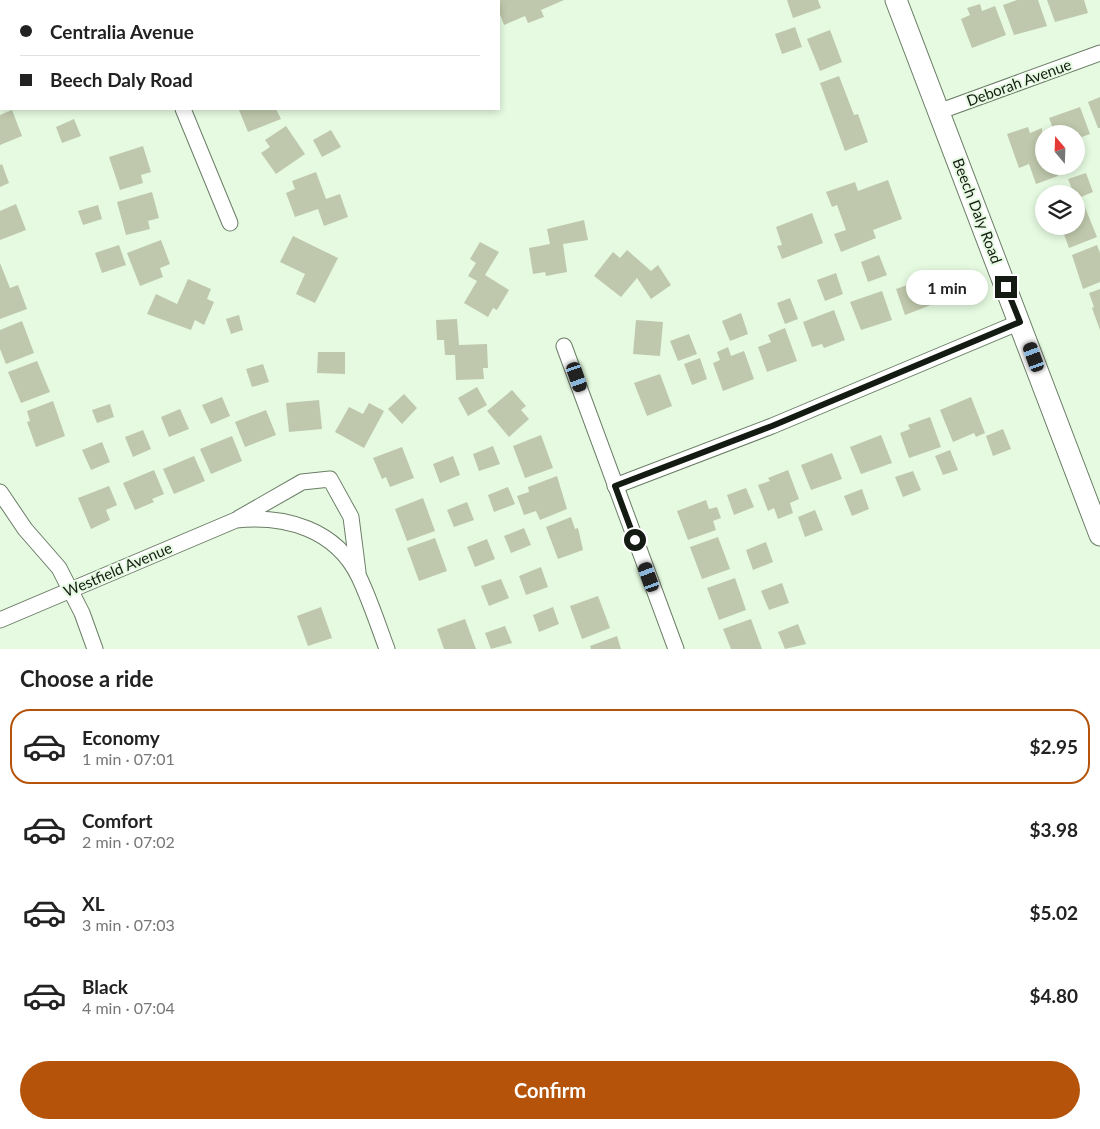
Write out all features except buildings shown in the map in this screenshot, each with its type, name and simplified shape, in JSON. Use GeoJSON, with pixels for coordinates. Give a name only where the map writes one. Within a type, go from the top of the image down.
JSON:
{"type":"FeatureCollection","features":[{"type":"Feature","properties":{"kind":"main road","name":"Beech Daly Road"},"geometry":{"type":"LineString","coordinates":[[896,0],[1100,535]]}},
{"type":"Feature","properties":{"kind":"street","name":"Deborah Avenue"},"geometry":{"type":"LineString","coordinates":[[938,112],[1100,53]]}},
{"type":"Feature","properties":{"kind":"street"},"geometry":{"type":"LineString","coordinates":[[183,110],[230,223]]}},
{"type":"Feature","properties":{"kind":"street"},"geometry":{"type":"LineString","coordinates":[[615,486],[772,426],[1020,322]]}},
{"type":"Feature","properties":{"kind":"street"},"geometry":{"type":"LineString","coordinates":[[564,346],[676,649]]}},
{"type":"Feature","properties":{"kind":"street","name":"Westfield Avenue"},"geometry":{"type":"LineString","coordinates":[[0,620],[236,520],[302,482],[330,479],[351,517],[359,578]]}},
{"type":"Feature","properties":{"kind":"street"},"geometry":{"type":"LineString","coordinates":[[0,492],[25,529],[59,568],[95,649]]}},
{"type":"Feature","properties":{"kind":"street","name":"Westfield Avenue"},"geometry":{"type":"LineString","coordinates":[[236,520],[255,518],[281,521],[304,527],[325,537],[339,549],[359,578]]}},
{"type":"Feature","properties":{"kind":"street"},"geometry":{"type":"LineString","coordinates":[[359,578],[386,649]]}},
{"type":"Feature","properties":{"kind":"route"},"geometry":{"type":"LineString","coordinates":[[635,540],[615,486],[772,426],[1020,322],[1006,287]]}}]}
